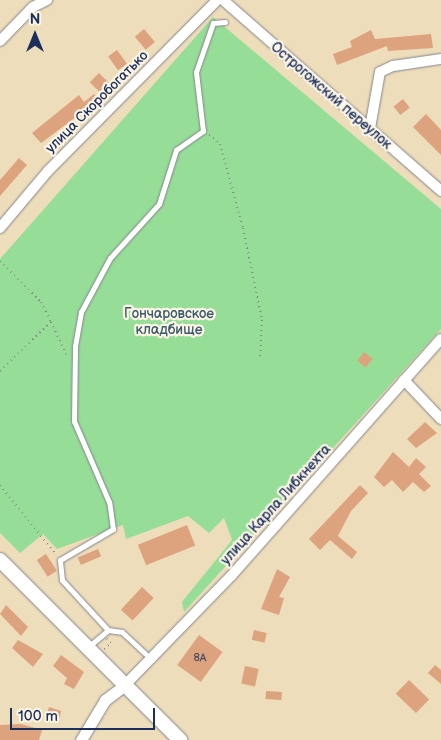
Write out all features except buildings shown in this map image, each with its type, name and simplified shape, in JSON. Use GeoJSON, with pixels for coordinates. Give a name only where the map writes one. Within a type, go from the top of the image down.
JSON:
{"type":"FeatureCollection","features":[{"type":"Feature","properties":{"kind":"main road"},"geometry":{"type":"LineString","coordinates":[[0,560],[180,740]]}},
{"type":"Feature","properties":{"kind":"street"},"geometry":{"type":"LineString","coordinates":[[0,42],[33,7],[47,0]]}},
{"type":"Feature","properties":{"kind":"street","name":"улица Скоробогатько"},"geometry":{"type":"LineString","coordinates":[[0,228],[48,171],[217,0]]}},
{"type":"Feature","properties":{"kind":"street","name":"Острогожский переулок"},"geometry":{"type":"LineString","coordinates":[[223,0],[441,191]]}},
{"type":"Feature","properties":{"kind":"street"},"geometry":{"type":"LineString","coordinates":[[370,128],[380,72],[394,66],[441,59]]}},
{"type":"Feature","properties":{"kind":"street","name":"улица Карла Либкнехта"},"geometry":{"type":"LineString","coordinates":[[126,684],[152,660],[441,339]]}},
{"type":"Feature","properties":{"kind":"street"},"geometry":{"type":"LineString","coordinates":[[404,380],[441,419]]}},
{"type":"Feature","properties":{"kind":"street"},"geometry":{"type":"LineString","coordinates":[[81,740],[105,700],[126,684]]}},
{"type":"Feature","properties":{"kind":"lane"},"geometry":{"type":"LineString","coordinates":[[152,660],[122,632],[108,630],[62,580],[60,560],[113,530],[109,502],[74,421],[74,372],[78,329],[90,297],[110,258],[159,204],[176,150],[203,131],[196,72],[213,23],[225,22]]}},
{"type":"Feature","properties":{"kind":"lane"},"geometry":{"type":"LineString","coordinates":[[88,647],[108,630]]}},
{"type":"Feature","properties":{"kind":"path"},"geometry":{"type":"LineString","coordinates":[[203,131],[220,144],[242,228],[262,320],[260,360]]}},
{"type":"Feature","properties":{"kind":"path"},"geometry":{"type":"LineString","coordinates":[[0,261],[41,302],[74,372]]}},
{"type":"Feature","properties":{"kind":"path"},"geometry":{"type":"LineString","coordinates":[[0,371],[51,322]]}},
{"type":"Feature","properties":{"kind":"path"},"geometry":{"type":"LineString","coordinates":[[0,485],[60,560]]}},
{"type":"Feature","properties":{"kind":"green space","name":"Гончаровское кладбище"},"geometry":{"type":"Polygon","coordinates":[[[213,17],[441,209],[441,329],[184,612],[182,602],[232,540],[224,518],[209,533],[188,516],[126,539],[123,525],[57,549],[43,534],[20,553],[0,533],[0,259],[213,17]]]}}]}
